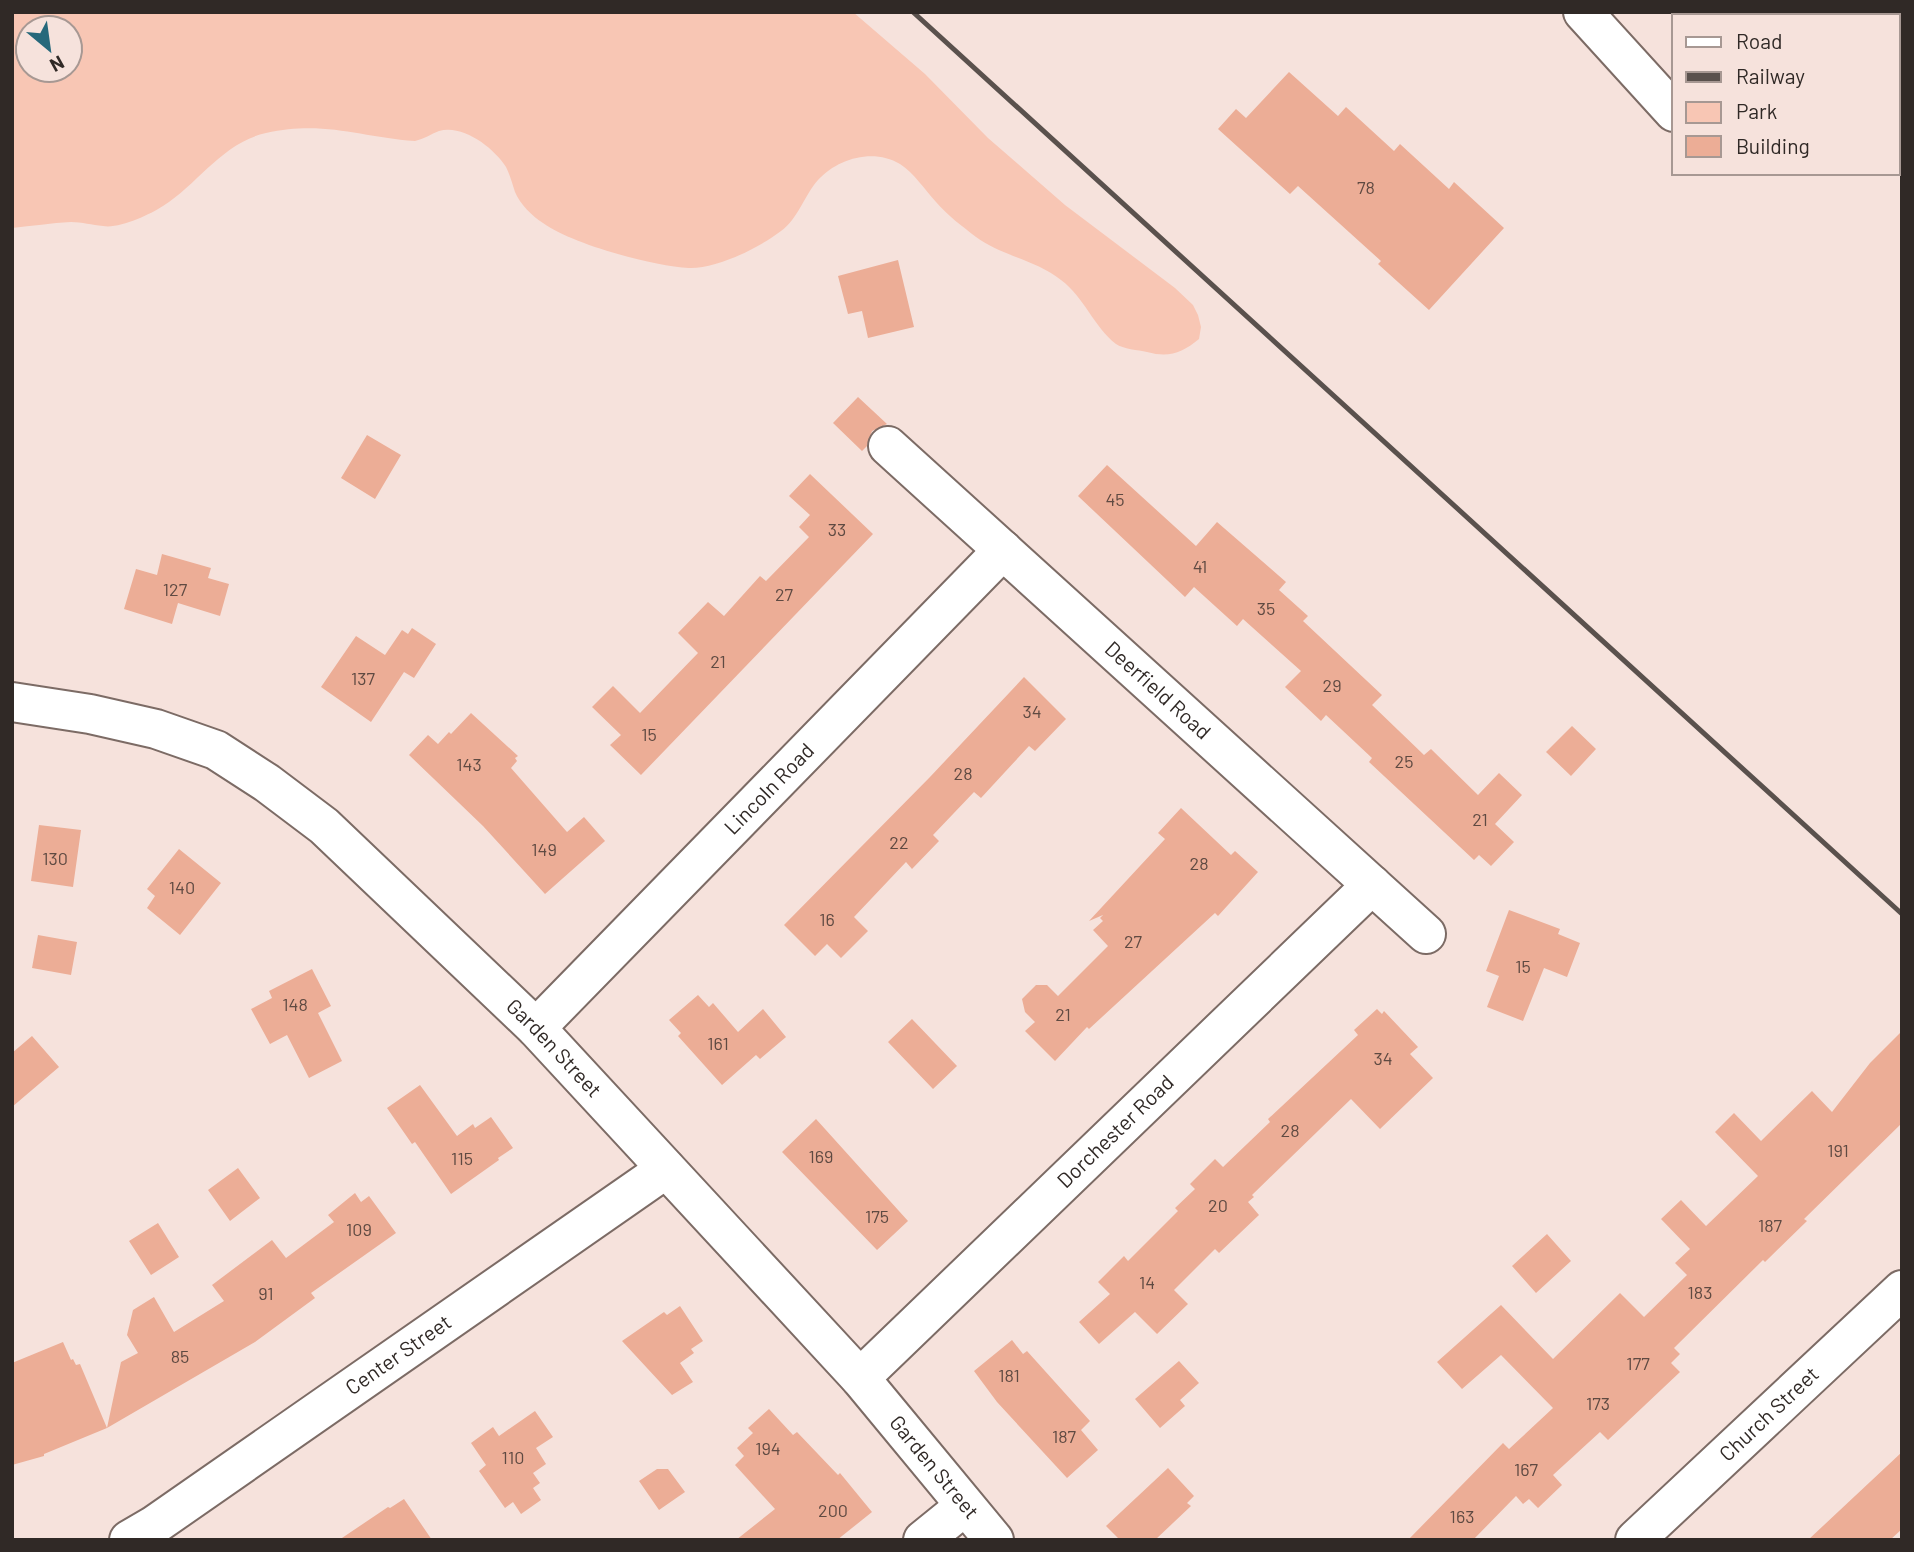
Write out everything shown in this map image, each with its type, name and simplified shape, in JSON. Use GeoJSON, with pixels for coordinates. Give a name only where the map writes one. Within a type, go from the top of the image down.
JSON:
{"type":"FeatureCollection","features":[{"type":"Feature","properties":{"kind":"street"},"geometry":{"type":"LineString","coordinates":[[1583,12],[1672,110]]}},
{"type":"Feature","properties":{"kind":"street","name":"Deerfield Road"},"geometry":{"type":"LineString","coordinates":[[888,446],[1426,934]]}},
{"type":"Feature","properties":{"kind":"street","name":"Lincoln Road"},"geometry":{"type":"LineString","coordinates":[[536,1028],[1003,550]]}},
{"type":"Feature","properties":{"kind":"street","name":"Garden Street"},"geometry":{"type":"LineString","coordinates":[[12,702],[90,714],[156,729],[216,750],[267,783],[324,826],[536,1028],[860,1378],[994,1540]]}},
{"type":"Feature","properties":{"kind":"street","name":"Dorchester Road"},"geometry":{"type":"LineString","coordinates":[[860,1378],[1372,885]]}},
{"type":"Feature","properties":{"kind":"street","name":"Center Street"},"geometry":{"type":"LineString","coordinates":[[129,1540],[153,1526],[666,1169]]}},
{"type":"Feature","properties":{"kind":"street","name":"Church Street"},"geometry":{"type":"LineString","coordinates":[[1635,1540],[1902,1290]]}},
{"type":"Feature","properties":{"kind":"street"},"geometry":{"type":"LineString","coordinates":[[923,1540],[965,1506]]}},
{"type":"Feature","properties":{"kind":"green space"},"geometry":{"type":"Polygon","coordinates":[[[12,12],[853,12],[925,74],[988,138],[1065,205],[1175,288],[1193,305],[1201,327],[1199,339],[1175,353],[1155,354],[1119,346],[1108,337],[1061,280],[976,237],[945,212],[905,168],[890,159],[879,157],[868,156],[846,161],[826,172],[787,226],[761,244],[712,265],[689,268],[634,258],[592,246],[556,231],[523,205],[506,167],[494,152],[468,134],[448,130],[415,141],[306,128],[266,133],[236,145],[157,210],[110,226],[71,222],[12,228],[12,12]]]}},
{"type":"Feature","properties":{"kind":"building"},"geometry":{"type":"Polygon","coordinates":[[[1289,72],[1338,116],[1346,107],[1394,151],[1400,144],[1449,189],[1454,182],[1504,228],[1429,310],[1378,264],[1381,261],[1298,186],[1290,194],[1218,129],[1236,109],[1246,118],[1289,72]]]}},
{"type":"Feature","properties":{"kind":"building"},"geometry":{"type":"Polygon","coordinates":[[[898,260],[914,327],[868,338],[862,311],[848,314],[838,276],[898,260]]]}},
{"type":"Feature","properties":{"kind":"building"},"geometry":{"type":"Polygon","coordinates":[[[858,397],[887,424],[872,431],[867,446],[862,451],[833,423],[858,397]]]}},
{"type":"Feature","properties":{"kind":"building"},"geometry":{"type":"Polygon","coordinates":[[[367,435],[401,455],[375,499],[341,478],[367,435]]]}},
{"type":"Feature","properties":{"kind":"building"},"geometry":{"type":"Polygon","coordinates":[[[1107,465],[1196,546],[1217,522],[1286,582],[1279,590],[1308,616],[1303,621],[1382,695],[1372,705],[1424,755],[1431,749],[1478,795],[1499,773],[1522,795],[1495,824],[1514,842],[1491,866],[1479,855],[1474,860],[1369,762],[1372,758],[1326,715],[1321,721],[1285,687],[1301,671],[1243,619],[1237,626],[1194,587],[1185,597],[1078,496],[1107,465]]]}},
{"type":"Feature","properties":{"kind":"building"},"geometry":{"type":"Polygon","coordinates":[[[810,474],[873,534],[641,775],[610,745],[621,735],[592,707],[613,686],[640,713],[698,653],[678,633],[708,602],[724,616],[760,576],[766,581],[809,537],[799,527],[810,515],[789,496],[810,474]]]}},
{"type":"Feature","properties":{"kind":"building"},"geometry":{"type":"Polygon","coordinates":[[[162,554],[211,568],[208,578],[229,584],[220,616],[178,603],[172,624],[124,609],[136,569],[157,575],[162,554]]]}},
{"type":"Feature","properties":{"kind":"building"},"geometry":{"type":"Polygon","coordinates":[[[412,628],[436,644],[414,678],[404,672],[371,722],[321,687],[356,636],[385,655],[402,630],[408,634],[412,628]]]}},
{"type":"Feature","properties":{"kind":"building"},"geometry":{"type":"Polygon","coordinates":[[[1024,677],[1066,719],[1035,751],[1029,746],[981,798],[974,792],[933,835],[939,841],[912,869],[906,862],[854,917],[868,931],[841,958],[827,944],[815,956],[784,925],[1024,677]]]}},
{"type":"Feature","properties":{"kind":"building"},"geometry":{"type":"Polygon","coordinates":[[[471,713],[518,756],[511,768],[567,832],[584,817],[605,841],[545,894],[483,826],[409,755],[428,735],[438,744],[471,713]]]}},
{"type":"Feature","properties":{"kind":"building"},"geometry":{"type":"Polygon","coordinates":[[[1572,726],[1596,749],[1571,776],[1546,752],[1572,726]]]}},
{"type":"Feature","properties":{"kind":"building"},"geometry":{"type":"Polygon","coordinates":[[[1181,808],[1231,855],[1235,851],[1258,872],[1218,916],[1215,913],[1089,1029],[1087,1027],[1055,1061],[1025,1031],[1035,1022],[1025,1012],[1022,999],[1036,985],[1047,985],[1058,996],[1108,946],[1093,930],[1103,921],[1100,918],[1103,915],[1089,921],[1165,839],[1158,833],[1181,808]]]}},
{"type":"Feature","properties":{"kind":"building"},"geometry":{"type":"Polygon","coordinates":[[[39,825],[81,830],[73,887],[31,881],[39,825]]]}},
{"type":"Feature","properties":{"kind":"building"},"geometry":{"type":"Polygon","coordinates":[[[179,849],[221,883],[180,935],[147,908],[155,896],[147,889],[179,849]]]}},
{"type":"Feature","properties":{"kind":"building"},"geometry":{"type":"Polygon","coordinates":[[[1509,910],[1560,929],[1558,934],[1580,943],[1567,977],[1544,968],[1523,1021],[1487,1007],[1499,976],[1486,971],[1509,910]]]}},
{"type":"Feature","properties":{"kind":"building"},"geometry":{"type":"Polygon","coordinates":[[[38,935],[77,942],[71,975],[32,968],[38,935]]]}},
{"type":"Feature","properties":{"kind":"building"},"geometry":{"type":"Polygon","coordinates":[[[312,969],[331,1006],[318,1013],[342,1061],[309,1078],[287,1035],[270,1044],[251,1009],[272,998],[269,991],[312,969]]]}},
{"type":"Feature","properties":{"kind":"building"},"geometry":{"type":"Polygon","coordinates":[[[698,995],[709,1007],[713,1003],[738,1032],[763,1009],[786,1037],[760,1059],[756,1055],[722,1085],[678,1036],[681,1033],[669,1020],[698,995]]]}},
{"type":"Feature","properties":{"kind":"building"},"geometry":{"type":"Polygon","coordinates":[[[1377,1009],[1382,1014],[1384,1011],[1418,1047],[1410,1054],[1433,1078],[1380,1129],[1351,1099],[1252,1195],[1254,1197],[1248,1202],[1259,1215],[1219,1253],[1215,1249],[1174,1290],[1188,1304],[1157,1334],[1135,1312],[1099,1344],[1079,1322],[1110,1294],[1098,1282],[1124,1256],[1128,1261],[1178,1211],[1175,1208],[1195,1189],[1190,1184],[1215,1159],[1223,1167],[1270,1122],[1268,1119],[1358,1035],[1354,1030],[1377,1009]]]}},
{"type":"Feature","properties":{"kind":"building"},"geometry":{"type":"Polygon","coordinates":[[[912,1019],[957,1066],[933,1089],[888,1042],[912,1019]]]}},
{"type":"Feature","properties":{"kind":"building"},"geometry":{"type":"Polygon","coordinates":[[[1902,1031],[1902,1123],[1804,1219],[1807,1221],[1765,1262],[1763,1260],[1674,1348],[1680,1354],[1671,1363],[1680,1372],[1608,1440],[1600,1432],[1553,1475],[1562,1485],[1538,1508],[1529,1499],[1523,1504],[1516,1496],[1473,1540],[1408,1540],[1503,1443],[1509,1449],[1553,1408],[1501,1355],[1462,1389],[1437,1362],[1501,1305],[1553,1359],[1620,1293],[1644,1317],[1687,1275],[1675,1263],[1690,1249],[1661,1219],[1681,1200],[1706,1226],[1758,1176],[1715,1132],[1734,1113],[1761,1141],[1812,1091],[1832,1112],[1870,1063],[1902,1031]]]}},
{"type":"Feature","properties":{"kind":"building"},"geometry":{"type":"Polygon","coordinates":[[[32,1036],[59,1067],[12,1107],[12,1053],[32,1036]]]}},
{"type":"Feature","properties":{"kind":"building"},"geometry":{"type":"Polygon","coordinates":[[[420,1085],[457,1136],[473,1124],[475,1128],[491,1117],[513,1148],[451,1194],[415,1142],[412,1144],[387,1108],[420,1085]]]}},
{"type":"Feature","properties":{"kind":"building"},"geometry":{"type":"Polygon","coordinates":[[[816,1119],[908,1221],[877,1250],[782,1152],[816,1119]]]}},
{"type":"Feature","properties":{"kind":"building"},"geometry":{"type":"Polygon","coordinates":[[[238,1168],[260,1198],[230,1221],[208,1190],[238,1168]]]}},
{"type":"Feature","properties":{"kind":"building"},"geometry":{"type":"Polygon","coordinates":[[[355,1193],[361,1202],[369,1196],[396,1233],[311,1293],[315,1298],[255,1342],[107,1428],[121,1362],[138,1353],[127,1335],[133,1310],[154,1297],[174,1332],[224,1301],[212,1285],[272,1240],[286,1258],[334,1222],[328,1215],[355,1193]]]}},
{"type":"Feature","properties":{"kind":"building"},"geometry":{"type":"Polygon","coordinates":[[[158,1223],[179,1257],[151,1275],[129,1241],[158,1223]]]}},
{"type":"Feature","properties":{"kind":"building"},"geometry":{"type":"Polygon","coordinates":[[[1547,1234],[1571,1261],[1536,1293],[1512,1266],[1547,1234]]]}},
{"type":"Feature","properties":{"kind":"building"},"geometry":{"type":"Polygon","coordinates":[[[680,1306],[703,1341],[691,1349],[694,1353],[680,1363],[693,1382],[672,1395],[622,1341],[664,1312],[667,1315],[680,1306]]]}},
{"type":"Feature","properties":{"kind":"building"},"geometry":{"type":"Polygon","coordinates":[[[1012,1340],[1023,1354],[1027,1351],[1090,1421],[1081,1430],[1098,1450],[1067,1478],[997,1402],[974,1371],[1012,1340]]]}},
{"type":"Feature","properties":{"kind":"building"},"geometry":{"type":"Polygon","coordinates":[[[63,1342],[71,1360],[73,1359],[76,1365],[80,1364],[107,1428],[44,1456],[12,1465],[12,1363],[63,1342]]]}},
{"type":"Feature","properties":{"kind":"building"},"geometry":{"type":"Polygon","coordinates":[[[1179,1361],[1199,1383],[1180,1400],[1185,1406],[1160,1428],[1135,1399],[1179,1361]]]}},
{"type":"Feature","properties":{"kind":"building"},"geometry":{"type":"Polygon","coordinates":[[[769,1409],[793,1435],[797,1432],[838,1475],[840,1473],[872,1512],[837,1540],[736,1540],[775,1509],[735,1465],[744,1456],[737,1448],[753,1433],[748,1428],[769,1409]]]}},
{"type":"Feature","properties":{"kind":"building"},"geometry":{"type":"Polygon","coordinates":[[[535,1411],[553,1437],[536,1448],[546,1464],[533,1473],[540,1483],[533,1488],[541,1500],[521,1514],[513,1502],[505,1508],[479,1471],[486,1465],[471,1443],[493,1427],[499,1436],[535,1411]]]}},
{"type":"Feature","properties":{"kind":"building"},"geometry":{"type":"Polygon","coordinates":[[[1902,1452],[1902,1529],[1890,1540],[1808,1540],[1902,1452]]]}},
{"type":"Feature","properties":{"kind":"building"},"geometry":{"type":"Polygon","coordinates":[[[1168,1468],[1194,1496],[1187,1503],[1191,1506],[1155,1540],[1120,1540],[1106,1526],[1168,1468]]]}},
{"type":"Feature","properties":{"kind":"building"},"geometry":{"type":"Polygon","coordinates":[[[657,1469],[668,1469],[685,1492],[659,1510],[639,1481],[657,1469]]]}},
{"type":"Feature","properties":{"kind":"building"},"geometry":{"type":"Polygon","coordinates":[[[404,1499],[432,1540],[339,1540],[388,1507],[404,1499]]]}},
{"type":"Feature","properties":{"kind":"railway"},"geometry":{"type":"LineString","coordinates":[[913,12],[1902,914]]}}]}
